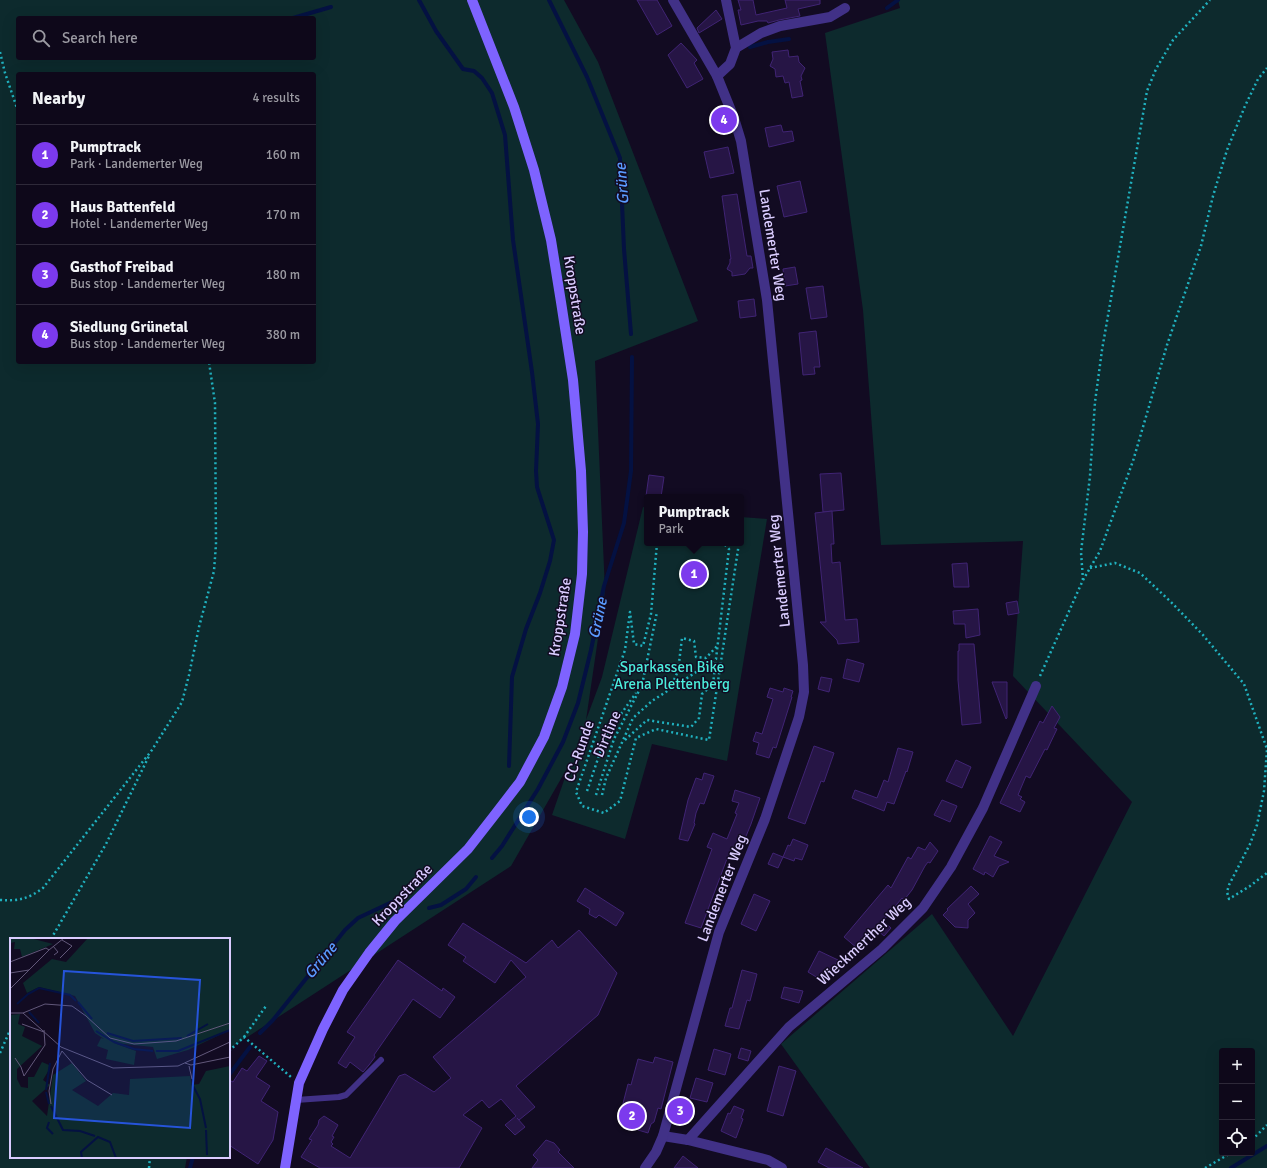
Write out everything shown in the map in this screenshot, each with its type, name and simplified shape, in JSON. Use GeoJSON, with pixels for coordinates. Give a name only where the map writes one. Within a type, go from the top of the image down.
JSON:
{"type":"FeatureCollection","features":[{"type":"Feature","properties":{"kind":"street","name":"Kroppstraße"},"geometry":{"type":"LineString","coordinates":[[286,1168],[299,1083],[323,1029],[343,990],[369,953],[395,921],[468,849],[520,782],[544,737],[562,687],[575,634],[582,574],[583,532],[581,471],[573,380],[551,240],[534,170],[514,107],[472,0]]}},
{"type":"Feature","properties":{"kind":"street","name":"Landemerter Weg"},"geometry":{"type":"LineString","coordinates":[[645,1168],[656,1152],[663,1136],[719,932],[765,819],[800,717],[804,692],[803,665],[767,300],[741,140],[717,76],[673,0]]}},
{"type":"Feature","properties":{"kind":"street"},"geometry":{"type":"LineString","coordinates":[[717,76],[730,64],[736,48],[726,0]]}},
{"type":"Feature","properties":{"kind":"street"},"geometry":{"type":"LineString","coordinates":[[736,48],[761,33],[780,26],[830,17],[845,8]]}},
{"type":"Feature","properties":{"kind":"street","name":"Wieckmerther Weg"},"geometry":{"type":"LineString","coordinates":[[688,1140],[789,1027],[882,949],[923,908],[951,867],[983,808],[1036,686]]}},
{"type":"Feature","properties":{"kind":"street"},"geometry":{"type":"LineString","coordinates":[[663,1136],[688,1140],[768,1160],[782,1168]]}},
{"type":"Feature","properties":{"kind":"lane"},"geometry":{"type":"LineString","coordinates":[[296,1100],[339,1098],[346,1095],[380,1060]]}},
{"type":"Feature","properties":{"kind":"path"},"geometry":{"type":"LineString","coordinates":[[1083,580],[1081,552],[1090,476],[1095,402],[1102,350],[1146,91],[1173,40],[1210,0]]}},
{"type":"Feature","properties":{"kind":"path"},"geometry":{"type":"LineString","coordinates":[[0,52],[5,73],[16,105]]}},
{"type":"Feature","properties":{"kind":"path"},"geometry":{"type":"LineString","coordinates":[[1036,686],[1083,580],[1100,551],[1133,461],[1167,344],[1201,246],[1213,196],[1227,150],[1258,79],[1267,68]]}},
{"type":"Feature","properties":{"kind":"path"},"geometry":{"type":"LineString","coordinates":[[52,938],[106,844],[152,750],[182,702],[199,627],[214,572],[216,544],[215,403],[209,364]]}},
{"type":"Feature","properties":{"kind":"path","name":"CC-Runde"},"geometry":{"type":"LineString","coordinates":[[657,546],[651,614],[643,646],[634,644],[630,612],[625,650],[576,792],[582,806],[604,813],[620,801],[636,738],[656,729],[709,740],[739,546]]}},
{"type":"Feature","properties":{"kind":"path"},"geometry":{"type":"LineString","coordinates":[[623,741],[646,720],[691,727],[699,718],[702,694],[713,684],[729,549],[726,546]]}},
{"type":"Feature","properties":{"kind":"path"},"geometry":{"type":"LineString","coordinates":[[1090,568],[1115,563],[1140,573],[1172,602],[1203,634],[1244,684],[1267,750],[1264,791],[1256,825],[1250,844],[1229,884],[1227,892],[1229,899],[1267,873]]}},
{"type":"Feature","properties":{"kind":"path","name":"Dirtline"},"geometry":{"type":"LineString","coordinates":[[596,795],[614,739],[642,685],[657,612]]}},
{"type":"Feature","properties":{"kind":"path"},"geometry":{"type":"LineString","coordinates":[[670,689],[678,671],[682,638],[694,641],[696,657],[706,658],[718,644]]}},
{"type":"Feature","properties":{"kind":"path"},"geometry":{"type":"LineString","coordinates":[[602,795],[606,778],[633,718],[670,689],[716,659]]}},
{"type":"Feature","properties":{"kind":"path","name":"Dirtline"},"geometry":{"type":"LineString","coordinates":[[587,791],[606,735],[642,685]]}},
{"type":"Feature","properties":{"kind":"path"},"geometry":{"type":"LineString","coordinates":[[0,900],[18,900],[32,896],[44,888],[152,750]]}},
{"type":"Feature","properties":{"kind":"path"},"geometry":{"type":"LineString","coordinates":[[230,1050],[244,1037],[266,1006]]}},
{"type":"Feature","properties":{"kind":"path"},"geometry":{"type":"LineString","coordinates":[[0,1053],[10,1030]]}},
{"type":"Feature","properties":{"kind":"path"},"geometry":{"type":"LineString","coordinates":[[244,1037],[299,1083]]}},
{"type":"Feature","properties":{"kind":"path"},"geometry":{"type":"LineString","coordinates":[[1255,1137],[1267,1125]]}},
{"type":"Feature","properties":{"kind":"path"},"geometry":{"type":"LineString","coordinates":[[1205,1168],[1226,1156]]}},
{"type":"Feature","properties":{"kind":"green space","name":"Sparkassen Bike Arena Plettenberg"},"geometry":{"type":"Polygon","coordinates":[[[0,0],[564,0],[598,62],[698,321],[595,361],[605,591],[586,720],[602,677],[643,507],[644,546],[744,546],[744,517],[767,519],[727,761],[652,744],[625,839],[552,815],[570,763],[511,866],[230,1048],[230,938],[10,938],[10,1158],[187,1158],[185,1168],[0,1168],[0,0]]]}},
{"type":"Feature","properties":{"kind":"green space"},"geometry":{"type":"Polygon","coordinates":[[[898,0],[1267,0],[1267,1168],[870,1168],[781,1044],[932,914],[1013,1036],[1132,802],[1013,676],[1023,541],[881,545],[863,310],[825,33],[900,8],[898,0]]]}},
{"type":"Feature","properties":{"kind":"building"},"geometry":{"type":"Polygon","coordinates":[[[637,0],[657,0],[672,26],[657,35],[637,0]]]}},
{"type":"Feature","properties":{"kind":"building"},"geometry":{"type":"Polygon","coordinates":[[[738,0],[753,0],[756,15],[787,8],[785,0],[820,0],[820,4],[798,9],[800,16],[768,23],[767,21],[758,21],[741,25],[738,10],[741,10],[738,0]]]}},
{"type":"Feature","properties":{"kind":"building"},"geometry":{"type":"Polygon","coordinates":[[[716,10],[722,19],[699,33],[697,28],[716,10]]]}},
{"type":"Feature","properties":{"kind":"building"},"geometry":{"type":"Polygon","coordinates":[[[681,43],[697,60],[694,63],[703,79],[687,88],[668,55],[681,43]]]}},
{"type":"Feature","properties":{"kind":"building"},"geometry":{"type":"Polygon","coordinates":[[[788,50],[789,57],[798,56],[799,62],[805,68],[801,76],[802,80],[800,81],[803,96],[792,98],[789,82],[785,83],[783,76],[776,77],[775,69],[770,66],[773,59],[772,52],[788,50]]]}},
{"type":"Feature","properties":{"kind":"building"},"geometry":{"type":"Polygon","coordinates":[[[781,125],[783,132],[792,131],[794,141],[769,147],[765,128],[781,125]]]}},
{"type":"Feature","properties":{"kind":"building"},"geometry":{"type":"Polygon","coordinates":[[[728,147],[734,173],[710,178],[704,152],[728,147]]]}},
{"type":"Feature","properties":{"kind":"building"},"geometry":{"type":"Polygon","coordinates":[[[800,181],[807,212],[784,217],[777,186],[800,181]]]}},
{"type":"Feature","properties":{"kind":"building"},"geometry":{"type":"Polygon","coordinates":[[[737,194],[747,256],[751,256],[753,268],[750,268],[745,274],[732,276],[732,272],[727,269],[731,259],[722,196],[737,194]]]}},
{"type":"Feature","properties":{"kind":"building"},"geometry":{"type":"Polygon","coordinates":[[[795,267],[798,284],[785,286],[783,269],[795,267]]]}},
{"type":"Feature","properties":{"kind":"building"},"geometry":{"type":"Polygon","coordinates":[[[823,286],[827,317],[811,319],[806,288],[823,286]]]}},
{"type":"Feature","properties":{"kind":"building"},"geometry":{"type":"Polygon","coordinates":[[[754,299],[756,316],[740,318],[738,301],[754,299]]]}},
{"type":"Feature","properties":{"kind":"building"},"geometry":{"type":"Polygon","coordinates":[[[816,331],[820,367],[814,367],[815,374],[803,375],[799,333],[816,331]]]}},
{"type":"Feature","properties":{"kind":"building"},"geometry":{"type":"Polygon","coordinates":[[[841,473],[844,510],[823,512],[820,474],[841,473]]]}},
{"type":"Feature","properties":{"kind":"building"},"geometry":{"type":"Polygon","coordinates":[[[649,475],[664,477],[661,494],[646,494],[649,475]]]}},
{"type":"Feature","properties":{"kind":"building"},"geometry":{"type":"Polygon","coordinates":[[[832,511],[834,544],[831,544],[832,563],[840,562],[845,620],[857,619],[859,642],[838,644],[837,640],[820,622],[826,622],[815,513],[832,511]]]}},
{"type":"Feature","properties":{"kind":"building"},"geometry":{"type":"Polygon","coordinates":[[[967,563],[969,587],[954,587],[952,564],[967,563]]]}},
{"type":"Feature","properties":{"kind":"building"},"geometry":{"type":"Polygon","coordinates":[[[1017,601],[1019,613],[1008,615],[1006,603],[1017,601]]]}},
{"type":"Feature","properties":{"kind":"building"},"geometry":{"type":"Polygon","coordinates":[[[978,609],[980,635],[966,638],[965,624],[954,624],[953,611],[978,609]]]}},
{"type":"Feature","properties":{"kind":"building"},"geometry":{"type":"Polygon","coordinates":[[[959,644],[974,644],[981,723],[962,725],[958,680],[959,644]]]}},
{"type":"Feature","properties":{"kind":"building"},"geometry":{"type":"Polygon","coordinates":[[[847,659],[864,664],[859,682],[843,678],[847,659]]]}},
{"type":"Feature","properties":{"kind":"building"},"geometry":{"type":"Polygon","coordinates":[[[821,677],[832,679],[829,692],[818,689],[821,677]]]}},
{"type":"Feature","properties":{"kind":"building"},"geometry":{"type":"Polygon","coordinates":[[[992,682],[1007,682],[1006,719],[992,682]]]}},
{"type":"Feature","properties":{"kind":"building"},"geometry":{"type":"Polygon","coordinates":[[[770,688],[783,692],[784,688],[793,691],[776,748],[773,747],[769,758],[756,754],[759,743],[753,741],[756,732],[762,734],[773,699],[767,697],[770,688]]]}},
{"type":"Feature","properties":{"kind":"building"},"geometry":{"type":"Polygon","coordinates":[[[1052,706],[1060,717],[1054,728],[1057,729],[1047,750],[1045,749],[1030,778],[1026,776],[1018,795],[1022,797],[1020,799],[1025,802],[1020,812],[1000,803],[1040,721],[1043,723],[1052,706]]]}},
{"type":"Feature","properties":{"kind":"building"},"geometry":{"type":"Polygon","coordinates":[[[814,746],[834,753],[824,782],[821,781],[805,824],[788,818],[814,746]]]}},
{"type":"Feature","properties":{"kind":"building"},"geometry":{"type":"Polygon","coordinates":[[[898,748],[913,752],[907,772],[906,771],[894,804],[887,802],[884,811],[852,798],[855,790],[877,798],[884,780],[888,782],[898,748]]]}},
{"type":"Feature","properties":{"kind":"building"},"geometry":{"type":"Polygon","coordinates":[[[956,760],[971,767],[962,788],[946,781],[956,760]]]}},
{"type":"Feature","properties":{"kind":"building"},"geometry":{"type":"Polygon","coordinates":[[[704,773],[714,776],[704,804],[700,803],[696,813],[695,824],[688,841],[679,839],[688,800],[696,778],[702,780],[704,773]]]}},
{"type":"Feature","properties":{"kind":"building"},"geometry":{"type":"Polygon","coordinates":[[[735,790],[760,798],[742,846],[739,844],[733,858],[728,856],[701,928],[685,923],[712,849],[707,847],[713,833],[727,839],[737,814],[735,813],[739,803],[732,801],[735,790]]]}},
{"type":"Feature","properties":{"kind":"building"},"geometry":{"type":"Polygon","coordinates":[[[942,800],[957,806],[950,822],[934,815],[942,800]]]}},
{"type":"Feature","properties":{"kind":"building"},"geometry":{"type":"Polygon","coordinates":[[[990,836],[1002,842],[994,856],[1009,862],[999,866],[993,877],[985,872],[984,875],[973,869],[990,836]]]}},
{"type":"Feature","properties":{"kind":"building"},"geometry":{"type":"Polygon","coordinates":[[[793,839],[808,845],[802,860],[795,858],[794,861],[783,857],[788,845],[790,846],[793,839]]]}},
{"type":"Feature","properties":{"kind":"building"},"geometry":{"type":"Polygon","coordinates":[[[930,842],[938,851],[930,863],[928,862],[925,866],[912,890],[904,900],[902,898],[883,921],[891,928],[884,936],[876,929],[868,939],[866,938],[857,948],[844,937],[888,885],[891,888],[908,857],[911,859],[918,847],[925,850],[930,842]]]}},
{"type":"Feature","properties":{"kind":"building"},"geometry":{"type":"Polygon","coordinates":[[[773,853],[783,857],[778,868],[768,864],[773,853]]]}},
{"type":"Feature","properties":{"kind":"building"},"geometry":{"type":"Polygon","coordinates":[[[971,886],[979,894],[968,904],[975,913],[968,920],[968,928],[955,927],[943,915],[948,910],[947,909],[971,886]]]}},
{"type":"Feature","properties":{"kind":"building"},"geometry":{"type":"Polygon","coordinates":[[[585,888],[624,913],[616,926],[599,915],[596,918],[589,914],[590,909],[577,901],[585,888]]]}},
{"type":"Feature","properties":{"kind":"building"},"geometry":{"type":"Polygon","coordinates":[[[754,894],[770,901],[756,931],[741,924],[754,894]]]}},
{"type":"Feature","properties":{"kind":"building"},"geometry":{"type":"Polygon","coordinates":[[[463,923],[526,963],[552,940],[558,948],[579,930],[617,973],[598,1015],[516,1086],[535,1107],[519,1120],[517,1118],[525,1127],[515,1135],[505,1125],[516,1116],[501,1099],[489,1108],[482,1100],[463,1115],[482,1128],[459,1168],[320,1168],[301,1157],[312,1140],[309,1139],[318,1125],[319,1120],[324,1116],[338,1125],[332,1136],[334,1137],[331,1142],[333,1144],[331,1146],[350,1158],[399,1076],[405,1074],[434,1092],[451,1078],[433,1057],[526,977],[511,960],[495,983],[463,961],[466,957],[448,945],[463,923]]]}},
{"type":"Feature","properties":{"kind":"building"},"geometry":{"type":"Polygon","coordinates":[[[819,951],[838,960],[832,970],[830,969],[825,979],[819,976],[818,978],[808,972],[819,951]]]}},
{"type":"Feature","properties":{"kind":"building"},"geometry":{"type":"Polygon","coordinates":[[[398,960],[442,991],[443,988],[455,997],[440,1018],[413,999],[374,1055],[375,1057],[363,1072],[350,1062],[346,1068],[338,1063],[355,1037],[347,1032],[398,960]]]}},
{"type":"Feature","properties":{"kind":"building"},"geometry":{"type":"Polygon","coordinates":[[[742,970],[757,974],[750,1001],[747,1000],[739,1029],[725,1026],[730,1008],[732,1008],[742,970]]]}},
{"type":"Feature","properties":{"kind":"building"},"geometry":{"type":"Polygon","coordinates":[[[784,987],[803,991],[799,1003],[781,998],[784,987]]]}},
{"type":"Feature","properties":{"kind":"building"},"geometry":{"type":"Polygon","coordinates":[[[741,1048],[751,1051],[748,1061],[738,1058],[741,1048]]]}},
{"type":"Feature","properties":{"kind":"building"},"geometry":{"type":"Polygon","coordinates":[[[714,1049],[731,1054],[725,1075],[708,1070],[714,1049]]]}},
{"type":"Feature","properties":{"kind":"building"},"geometry":{"type":"Polygon","coordinates":[[[259,1056],[267,1061],[256,1077],[270,1086],[261,1101],[278,1112],[273,1140],[258,1164],[230,1146],[230,1080],[233,1082],[242,1068],[247,1071],[259,1056]]]}},
{"type":"Feature","properties":{"kind":"building"},"geometry":{"type":"Polygon","coordinates":[[[655,1057],[673,1062],[661,1109],[658,1108],[654,1122],[651,1124],[648,1133],[638,1130],[640,1125],[619,1119],[628,1084],[631,1085],[638,1059],[653,1063],[655,1057]]]}},
{"type":"Feature","properties":{"kind":"building"},"geometry":{"type":"Polygon","coordinates":[[[779,1066],[796,1071],[783,1116],[767,1111],[779,1066]]]}},
{"type":"Feature","properties":{"kind":"building"},"geometry":{"type":"Polygon","coordinates":[[[696,1078],[713,1083],[707,1102],[690,1098],[696,1078]]]}},
{"type":"Feature","properties":{"kind":"building"},"geometry":{"type":"Polygon","coordinates":[[[734,1106],[744,1110],[741,1118],[743,1119],[736,1138],[721,1131],[728,1113],[730,1114],[734,1106]]]}},
{"type":"Feature","properties":{"kind":"building"},"geometry":{"type":"Polygon","coordinates":[[[546,1140],[554,1143],[560,1150],[558,1152],[574,1168],[532,1168],[538,1160],[533,1155],[546,1140]]]}},
{"type":"Feature","properties":{"kind":"building"},"geometry":{"type":"Polygon","coordinates":[[[826,1148],[863,1168],[829,1168],[818,1162],[826,1148]]]}},
{"type":"Feature","properties":{"kind":"building"},"geometry":{"type":"Polygon","coordinates":[[[683,1156],[698,1168],[674,1168],[683,1156]]]}},
{"type":"Feature","properties":{"kind":"waterway"},"geometry":{"type":"LineString","coordinates":[[419,0],[436,31],[463,69],[474,71],[482,78],[492,93],[505,135],[513,240],[538,424],[536,471],[537,487],[554,540],[550,561],[540,593],[526,629],[512,677],[509,766]]}},
{"type":"Feature","properties":{"kind":"waterway","name":"Grüne"},"geometry":{"type":"LineString","coordinates":[[549,0],[587,77],[620,158],[624,249],[631,334]]}},
{"type":"Feature","properties":{"kind":"waterway"},"geometry":{"type":"LineString","coordinates":[[887,8],[898,0]]}},
{"type":"Feature","properties":{"kind":"waterway"},"geometry":{"type":"LineString","coordinates":[[300,16],[331,7]]}},
{"type":"Feature","properties":{"kind":"waterway"},"geometry":{"type":"LineString","coordinates":[[750,47],[768,42],[789,39]]}},
{"type":"Feature","properties":{"kind":"waterway","name":"Grüne"},"geometry":{"type":"LineString","coordinates":[[492,858],[502,846],[538,789],[563,742],[578,703],[604,586],[624,523],[631,471],[632,357]]}},
{"type":"Feature","properties":{"kind":"waterway","name":"Grüne"},"geometry":{"type":"LineString","coordinates":[[429,908],[441,905],[466,889],[476,877]]}},
{"type":"Feature","properties":{"kind":"waterway","name":"Grüne"},"geometry":{"type":"LineString","coordinates":[[260,1033],[273,1020],[345,930],[358,918],[392,902]]}},
{"type":"Feature","properties":{"kind":"waterway","name":"Grüne"},"geometry":{"type":"LineString","coordinates":[[230,1074],[250,1047]]}},
{"type":"Feature","properties":{"kind":"waterway"},"geometry":{"type":"LineString","coordinates":[[1231,1168],[1267,1146]]}},
{"type":"Feature","properties":{"kind":"waterway","name":"Grüne"},"geometry":{"type":"LineString","coordinates":[[190,1168],[193,1158]]}},
{"type":"Feature","properties":{"kind":"place","name":"Siedlung Grünetal"},"geometry":{"type":"Point","coordinates":[724,120]}},
{"type":"Feature","properties":{"kind":"place","name":"Pumptrack"},"geometry":{"type":"Point","coordinates":[694,574]}},
{"type":"Feature","properties":{"kind":"place","name":"Gasthof Freibad"},"geometry":{"type":"Point","coordinates":[680,1111]}},
{"type":"Feature","properties":{"kind":"place","name":"Haus Battenfeld"},"geometry":{"type":"Point","coordinates":[632,1116]}}]}
